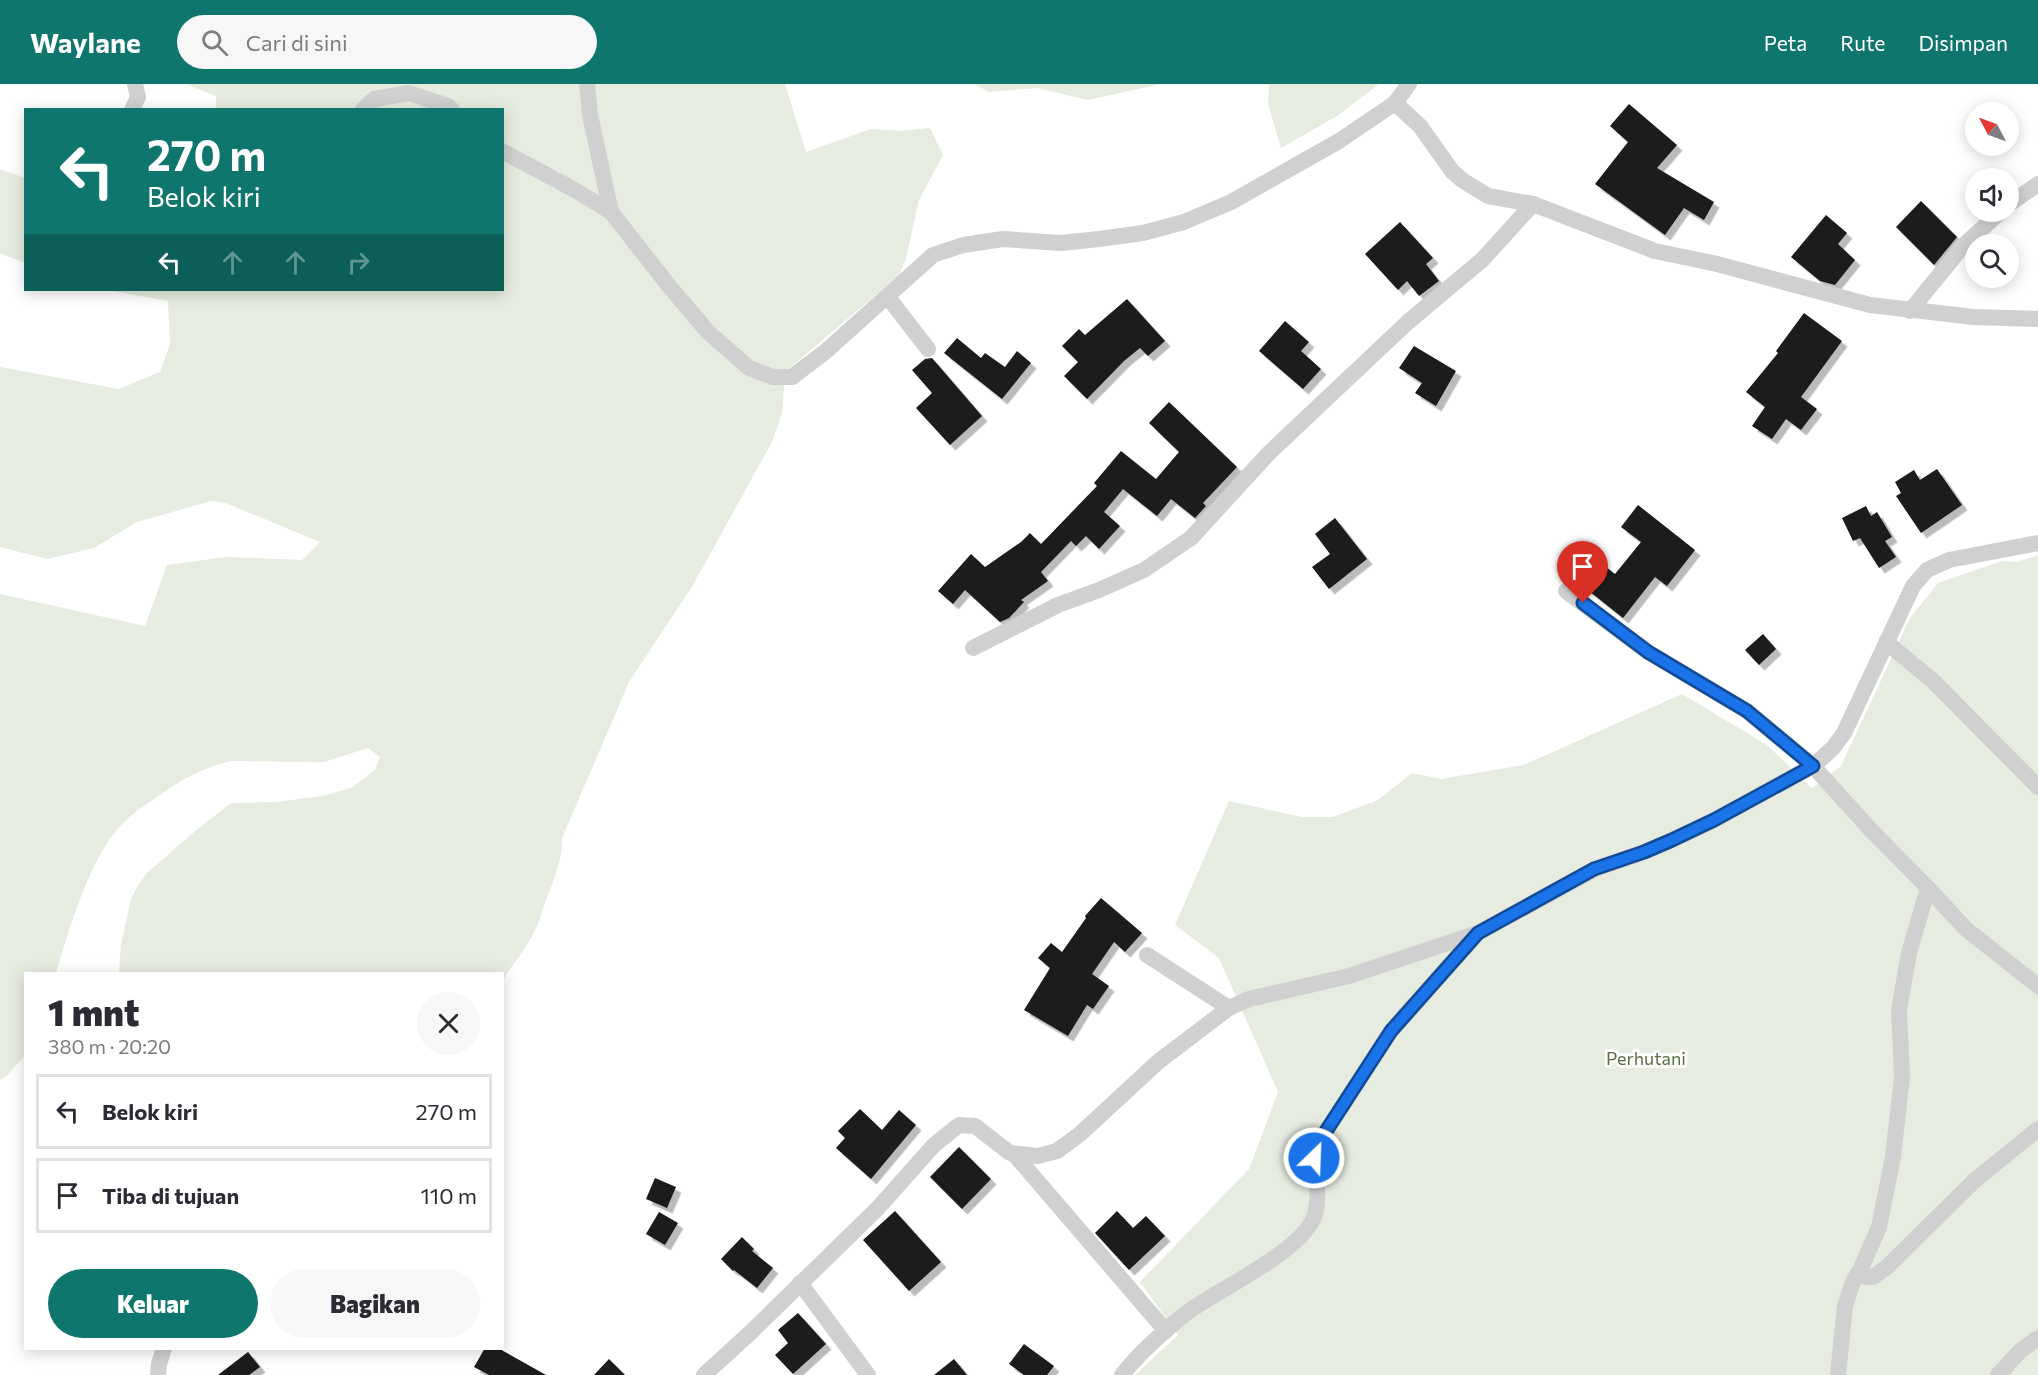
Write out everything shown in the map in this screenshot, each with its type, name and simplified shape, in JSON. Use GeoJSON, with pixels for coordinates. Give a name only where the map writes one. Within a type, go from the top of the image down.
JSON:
{"type":"FeatureCollection","features":[{"type":"Feature","properties":{"kind":"street"},"geometry":{"type":"LineString","coordinates":[[133,108],[138,97],[135,84]]}},
{"type":"Feature","properties":{"kind":"street"},"geometry":{"type":"LineString","coordinates":[[587,84],[590,115],[611,212]]}},
{"type":"Feature","properties":{"kind":"street"},"geometry":{"type":"LineString","coordinates":[[504,152],[611,212],[708,332],[749,368],[773,377],[792,377],[825,352],[933,255],[963,244],[1003,239],[1061,243],[1143,233],[1184,222],[1231,202],[1339,141],[1395,103],[1409,84]]}},
{"type":"Feature","properties":{"kind":"street"},"geometry":{"type":"LineString","coordinates":[[365,108],[374,99],[409,93],[450,108]]}},
{"type":"Feature","properties":{"kind":"street"},"geometry":{"type":"LineString","coordinates":[[1395,103],[1420,126],[1443,160],[1462,180],[1488,196],[1533,204],[1655,251],[1717,264],[1870,305],[1974,317],[2038,319]]}},
{"type":"Feature","properties":{"kind":"street"},"geometry":{"type":"LineString","coordinates":[[2019,197],[2038,184]]}},
{"type":"Feature","properties":{"kind":"street"},"geometry":{"type":"LineString","coordinates":[[974,648],[1058,605],[1144,570],[1191,537],[1269,453],[1408,322],[1483,259],[1533,204]]}},
{"type":"Feature","properties":{"kind":"street"},"geometry":{"type":"LineString","coordinates":[[1910,311],[1962,247],[1989,222]]}},
{"type":"Feature","properties":{"kind":"street"},"geometry":{"type":"LineString","coordinates":[[887,296],[928,349]]}},
{"type":"Feature","properties":{"kind":"street"},"geometry":{"type":"LineString","coordinates":[[704,1375],[878,1208],[933,1145],[959,1125],[975,1126],[1010,1153],[1038,1156],[1057,1151],[1080,1134],[1159,1061],[1229,1008],[1249,999],[1349,976],[1478,933],[1594,869],[1644,852],[1714,820],[1813,766],[1833,748],[1844,733],[1913,586],[1927,570],[1950,560],[2038,543]]}},
{"type":"Feature","properties":{"kind":"street"},"geometry":{"type":"LineString","coordinates":[[1566,591],[1648,652],[1747,711],[1813,766],[1966,929],[2038,986]]}},
{"type":"Feature","properties":{"kind":"street"},"geometry":{"type":"LineString","coordinates":[[1886,642],[1940,688],[2038,787]]}},
{"type":"Feature","properties":{"kind":"street"},"geometry":{"type":"LineString","coordinates":[[1838,1375],[1845,1306],[1879,1227],[1893,1157],[1902,1077],[1899,1010],[1909,953],[1928,888]]}},
{"type":"Feature","properties":{"kind":"street"},"geometry":{"type":"LineString","coordinates":[[1122,1375],[1135,1359],[1186,1313],[1284,1250],[1306,1230],[1315,1215],[1318,1197],[1314,1158],[1317,1145],[1391,1031],[1478,933]]}},
{"type":"Feature","properties":{"kind":"street"},"geometry":{"type":"LineString","coordinates":[[1147,955],[1229,1008]]}},
{"type":"Feature","properties":{"kind":"street"},"geometry":{"type":"LineString","coordinates":[[1857,1276],[1873,1277],[1887,1267],[1974,1181],[2038,1129]]}},
{"type":"Feature","properties":{"kind":"street"},"geometry":{"type":"LineString","coordinates":[[1014,1154],[1166,1331]]}},
{"type":"Feature","properties":{"kind":"street"},"geometry":{"type":"LineString","coordinates":[[800,1283],[868,1375]]}},
{"type":"Feature","properties":{"kind":"street"},"geometry":{"type":"LineString","coordinates":[[1998,1375],[2020,1351],[2038,1338]]}},
{"type":"Feature","properties":{"kind":"street"},"geometry":{"type":"LineString","coordinates":[[158,1375],[163,1350]]}},
{"type":"Feature","properties":{"kind":"green space"},"geometry":{"type":"Polygon","coordinates":[[[186,84],[785,84],[806,152],[871,129],[901,131],[930,128],[943,155],[919,200],[906,258],[899,275],[785,372],[782,413],[772,442],[693,585],[629,682],[562,838],[558,868],[538,924],[504,979],[504,972],[119,972],[121,944],[131,899],[138,885],[148,872],[194,832],[231,803],[276,802],[323,796],[351,788],[375,770],[380,757],[368,748],[324,762],[230,761],[204,770],[172,787],[132,814],[111,837],[100,854],[82,894],[56,972],[24,972],[24,1056],[7,1076],[0,1080],[0,594],[145,626],[167,565],[227,557],[302,560],[320,542],[226,503],[211,501],[137,522],[94,548],[47,559],[0,547],[0,367],[119,389],[160,372],[170,344],[168,301],[113,291],[504,291],[504,108],[216,108],[216,96],[186,84]]]}},
{"type":"Feature","properties":{"kind":"green space"},"geometry":{"type":"Polygon","coordinates":[[[974,84],[1161,84],[1088,100],[1037,88],[989,92],[974,84]]]}},
{"type":"Feature","properties":{"kind":"green space"},"geometry":{"type":"Polygon","coordinates":[[[1269,84],[1379,84],[1337,116],[1281,148],[1268,104],[1269,84]]]}},
{"type":"Feature","properties":{"kind":"green space"},"geometry":{"type":"Polygon","coordinates":[[[0,169],[24,178],[24,263],[0,253],[0,169]]]}},
{"type":"Feature","properties":{"kind":"green space","name":"Perhutani"},"geometry":{"type":"Polygon","coordinates":[[[2038,555],[2038,1375],[1135,1375],[1178,1335],[1140,1282],[1249,1169],[1278,1092],[1219,958],[1175,925],[1229,801],[1301,817],[1333,817],[1378,800],[1412,773],[1441,779],[1524,765],[1682,694],[1767,745],[1812,788],[1841,766],[1910,618],[1938,583],[2002,561],[2017,562],[2038,555]]]}},
{"type":"Feature","properties":{"kind":"building"},"geometry":{"type":"Polygon","coordinates":[[[1629,104],[1677,145],[1657,168],[1714,202],[1704,220],[1684,208],[1665,235],[1595,184],[1628,142],[1610,126],[1629,104]]]}},
{"type":"Feature","properties":{"kind":"building"},"geometry":{"type":"Polygon","coordinates":[[[1921,201],[1957,237],[1934,265],[1896,227],[1921,201]]]}},
{"type":"Feature","properties":{"kind":"building"},"geometry":{"type":"Polygon","coordinates":[[[1826,215],[1847,233],[1838,244],[1855,260],[1835,285],[1820,281],[1791,257],[1826,215]]]}},
{"type":"Feature","properties":{"kind":"building"},"geometry":{"type":"Polygon","coordinates":[[[1400,222],[1433,258],[1426,264],[1439,281],[1419,296],[1407,281],[1398,290],[1365,254],[1400,222]]]}},
{"type":"Feature","properties":{"kind":"building"},"geometry":{"type":"Polygon","coordinates":[[[1127,299],[1165,341],[1148,356],[1140,348],[1087,399],[1064,376],[1078,362],[1062,346],[1079,329],[1085,335],[1127,299]]]}},
{"type":"Feature","properties":{"kind":"building"},"geometry":{"type":"Polygon","coordinates":[[[1804,313],[1842,341],[1801,397],[1817,409],[1801,430],[1786,419],[1772,439],[1752,426],[1765,407],[1746,392],[1778,353],[1776,351],[1804,313]]]}},
{"type":"Feature","properties":{"kind":"building"},"geometry":{"type":"Polygon","coordinates":[[[1285,321],[1309,342],[1301,351],[1321,369],[1303,389],[1259,351],[1285,321]]]}},
{"type":"Feature","properties":{"kind":"building"},"geometry":{"type":"Polygon","coordinates":[[[957,338],[981,358],[985,353],[1005,367],[1017,351],[1031,363],[1002,399],[944,353],[957,338]]]}},
{"type":"Feature","properties":{"kind":"building"},"geometry":{"type":"Polygon","coordinates":[[[1414,346],[1456,371],[1436,406],[1415,393],[1422,383],[1399,368],[1414,346]]]}},
{"type":"Feature","properties":{"kind":"building"},"geometry":{"type":"Polygon","coordinates":[[[932,358],[982,416],[950,445],[916,408],[932,393],[912,370],[925,359],[932,358]]]}},
{"type":"Feature","properties":{"kind":"building"},"geometry":{"type":"Polygon","coordinates":[[[1169,402],[1237,467],[1203,503],[1206,506],[1195,518],[1171,499],[1157,516],[1123,489],[1104,512],[1120,526],[1099,549],[1086,536],[1076,546],[1071,541],[1041,572],[1048,581],[1021,600],[1024,602],[1009,618],[1000,622],[965,590],[953,604],[938,591],[971,554],[985,567],[1030,533],[1041,544],[1097,486],[1094,483],[1121,451],[1156,479],[1179,452],[1149,423],[1169,402]]]}},
{"type":"Feature","properties":{"kind":"building"},"geometry":{"type":"Polygon","coordinates":[[[1937,469],[1962,505],[1921,533],[1896,496],[1901,493],[1895,482],[1914,470],[1920,480],[1937,469]]]}},
{"type":"Feature","properties":{"kind":"building"},"geometry":{"type":"Polygon","coordinates":[[[1638,505],[1695,550],[1667,586],[1655,577],[1623,618],[1574,579],[1592,556],[1615,574],[1641,542],[1621,527],[1638,505]]]}},
{"type":"Feature","properties":{"kind":"building"},"geometry":{"type":"Polygon","coordinates":[[[1866,506],[1871,516],[1877,512],[1892,537],[1885,541],[1896,557],[1879,568],[1860,538],[1853,541],[1842,518],[1866,506]]]}},
{"type":"Feature","properties":{"kind":"building"},"geometry":{"type":"Polygon","coordinates":[[[1335,518],[1367,559],[1329,589],[1312,567],[1330,554],[1315,534],[1335,518]]]}},
{"type":"Feature","properties":{"kind":"building"},"geometry":{"type":"Polygon","coordinates":[[[1763,634],[1776,649],[1759,665],[1745,650],[1763,634]]]}},
{"type":"Feature","properties":{"kind":"building"},"geometry":{"type":"Polygon","coordinates":[[[1101,898],[1142,933],[1125,952],[1114,942],[1092,974],[1109,986],[1093,1009],[1087,1005],[1068,1036],[1024,1010],[1050,968],[1038,958],[1051,943],[1062,952],[1086,918],[1085,916],[1101,898]]]}},
{"type":"Feature","properties":{"kind":"building"},"geometry":{"type":"Polygon","coordinates":[[[860,1109],[882,1130],[899,1110],[916,1125],[871,1179],[836,1148],[845,1138],[838,1131],[860,1109]]]}},
{"type":"Feature","properties":{"kind":"building"},"geometry":{"type":"Polygon","coordinates":[[[959,1147],[991,1179],[962,1209],[930,1177],[959,1147]]]}},
{"type":"Feature","properties":{"kind":"building"},"geometry":{"type":"Polygon","coordinates":[[[655,1178],[676,1187],[667,1208],[646,1199],[655,1178]]]}},
{"type":"Feature","properties":{"kind":"building"},"geometry":{"type":"Polygon","coordinates":[[[895,1211],[941,1262],[909,1291],[863,1240],[895,1211]]]}},
{"type":"Feature","properties":{"kind":"building"},"geometry":{"type":"Polygon","coordinates":[[[1117,1211],[1133,1228],[1146,1216],[1165,1236],[1129,1270],[1095,1233],[1117,1211]]]}},
{"type":"Feature","properties":{"kind":"building"},"geometry":{"type":"Polygon","coordinates":[[[659,1212],[678,1223],[665,1245],[646,1234],[659,1212]]]}},
{"type":"Feature","properties":{"kind":"building"},"geometry":{"type":"Polygon","coordinates":[[[742,1237],[754,1249],[752,1251],[773,1268],[757,1288],[733,1271],[721,1259],[742,1237]]]}},
{"type":"Feature","properties":{"kind":"building"},"geometry":{"type":"Polygon","coordinates":[[[798,1313],[826,1344],[793,1374],[775,1355],[788,1343],[778,1330],[798,1313]]]}},
{"type":"Feature","properties":{"kind":"building"},"geometry":{"type":"Polygon","coordinates":[[[1024,1344],[1054,1366],[1047,1375],[1024,1375],[1009,1364],[1024,1344]]]}},
{"type":"Feature","properties":{"kind":"building"},"geometry":{"type":"Polygon","coordinates":[[[484,1350],[502,1350],[546,1375],[489,1375],[474,1367],[484,1350]]]}},
{"type":"Feature","properties":{"kind":"building"},"geometry":{"type":"Polygon","coordinates":[[[248,1352],[260,1367],[249,1375],[218,1375],[248,1352]]]}},
{"type":"Feature","properties":{"kind":"building"},"geometry":{"type":"Polygon","coordinates":[[[609,1359],[625,1375],[594,1375],[609,1359]]]}},
{"type":"Feature","properties":{"kind":"building"},"geometry":{"type":"Polygon","coordinates":[[[954,1359],[967,1375],[934,1375],[954,1359]]]}},
{"type":"Feature","properties":{"kind":"route"},"geometry":{"type":"LineString","coordinates":[[1314,1158],[1317,1145],[1391,1031],[1478,933],[1594,869],[1672,840],[1714,820],[1813,766],[1747,711],[1648,652],[1583,603]]}}]}
